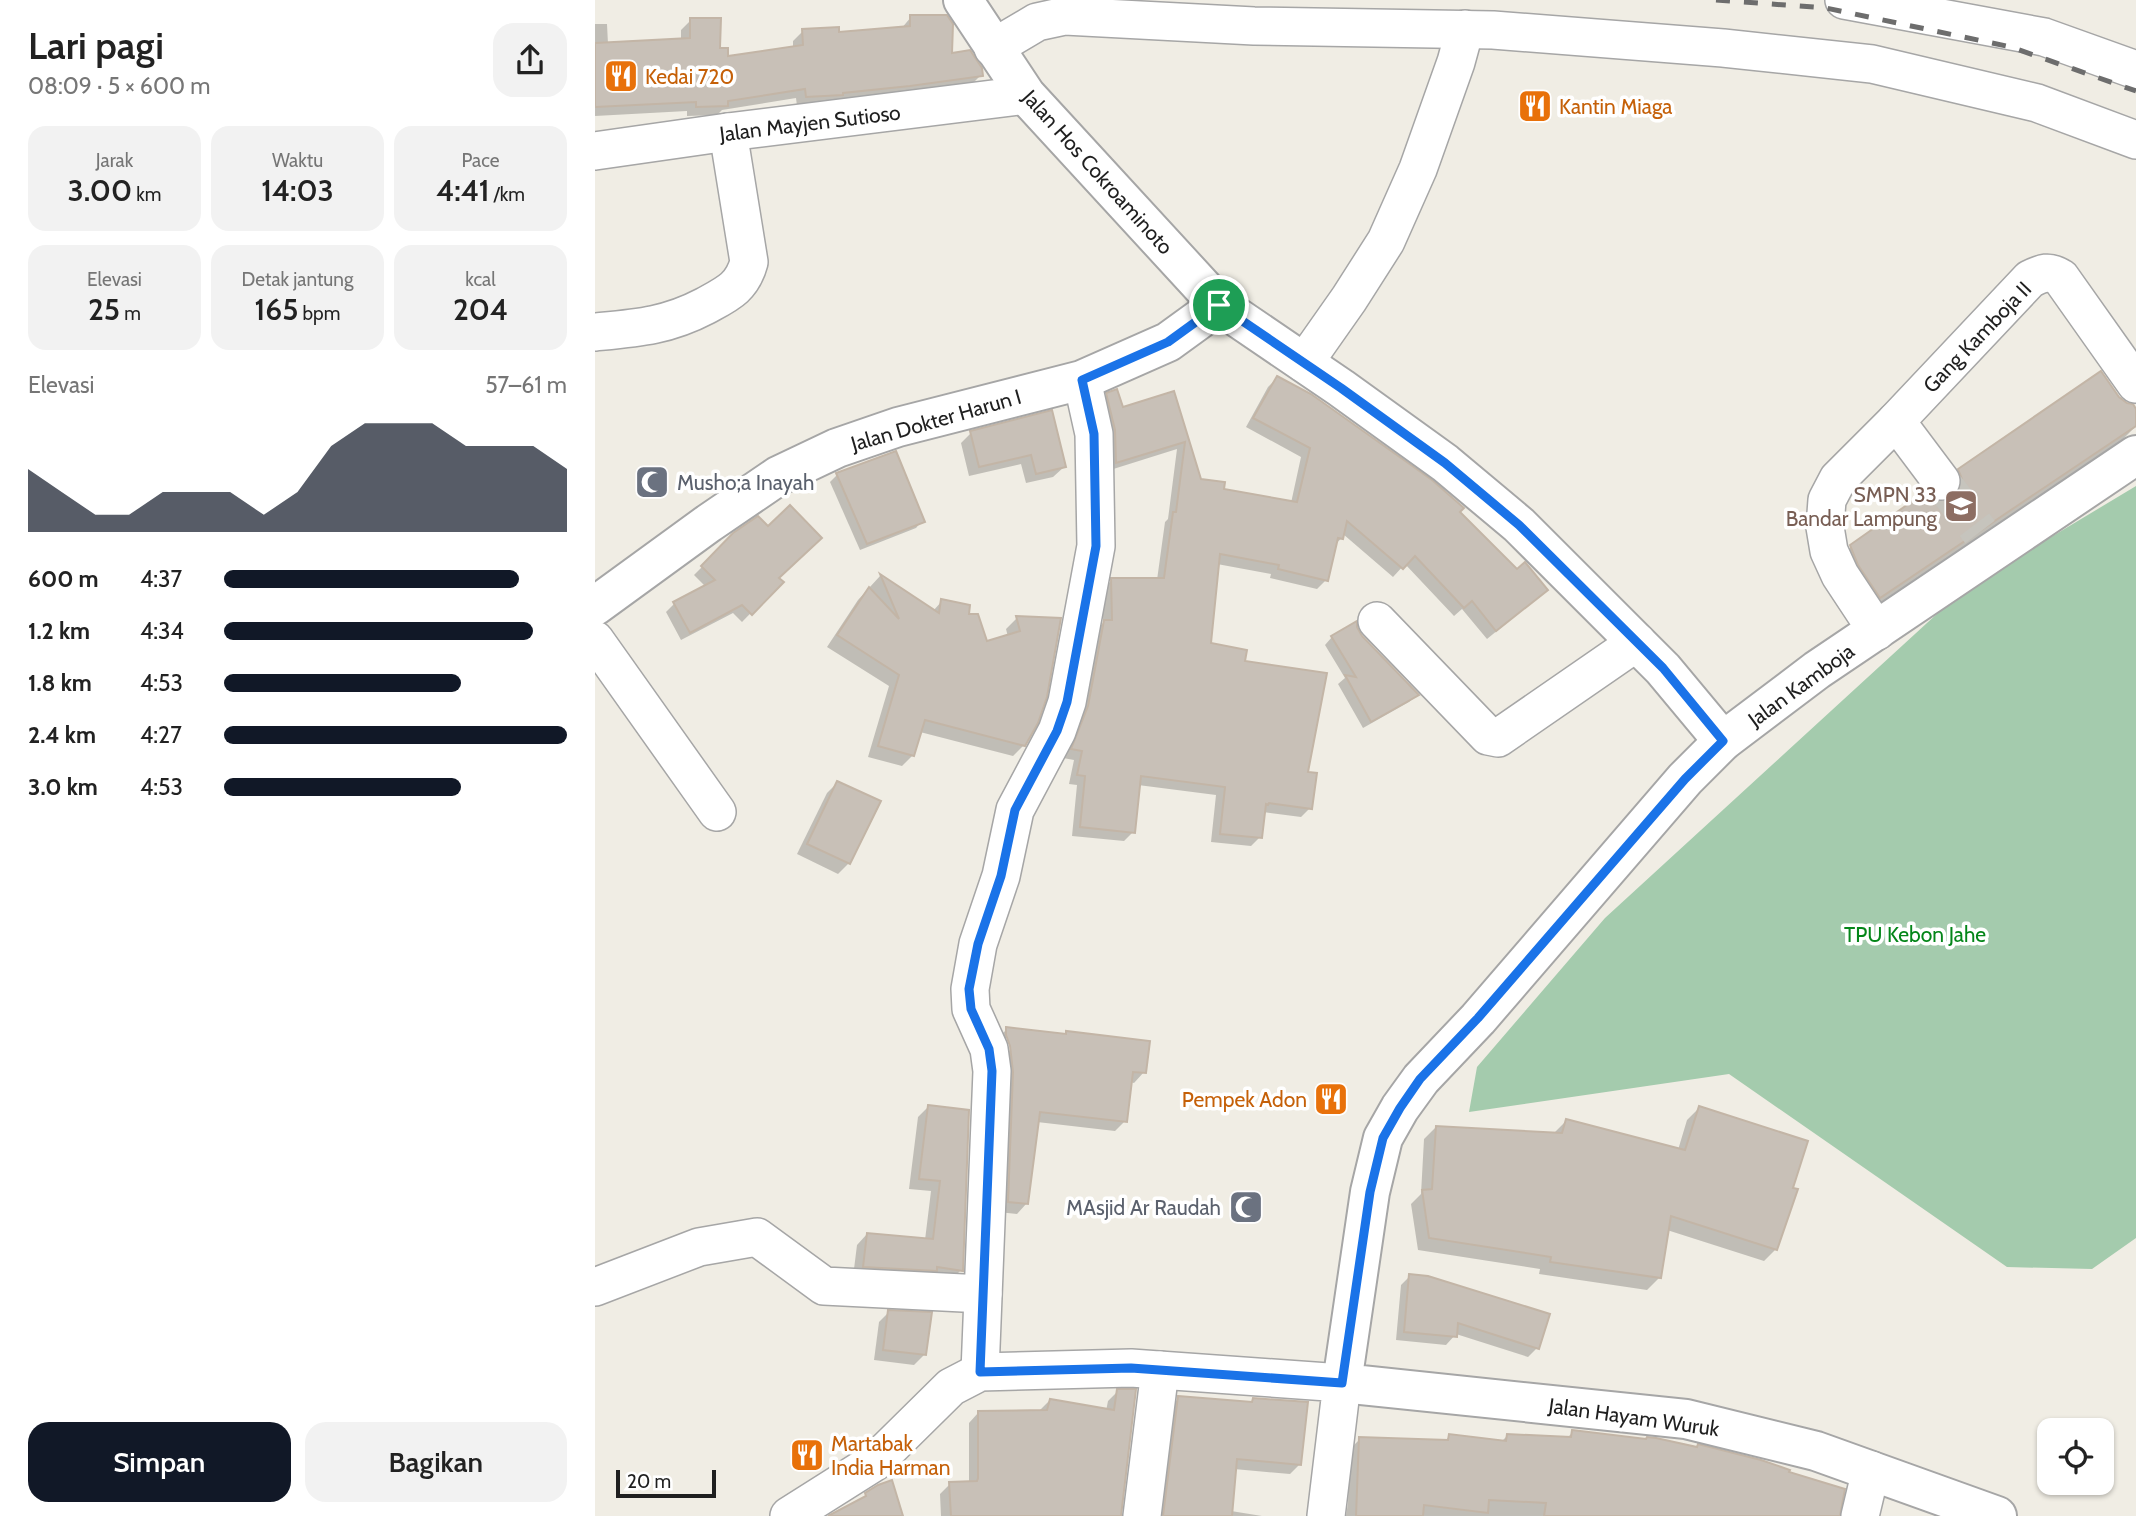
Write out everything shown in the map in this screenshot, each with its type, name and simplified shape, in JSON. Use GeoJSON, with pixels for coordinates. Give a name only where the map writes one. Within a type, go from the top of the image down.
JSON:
{"type":"FeatureCollection","features":[{"type":"Feature","properties":{"kind":"street","name":"Jalan Hos Cokroaminoto"},"geometry":{"type":"LineString","coordinates":[[963,0],[1026,95],[1219,305],[1445,463],[1519,525],[1663,668],[1723,741]]}},
{"type":"Feature","properties":{"kind":"street"},"geometry":{"type":"LineString","coordinates":[[1844,0],[2045,37],[2136,70]]}},
{"type":"Feature","properties":{"kind":"street"},"geometry":{"type":"LineString","coordinates":[[993,48],[1037,22],[1065,16],[1254,26],[1465,29],[1710,47],[1872,64],[2037,103],[2136,139]]}},
{"type":"Feature","properties":{"kind":"street"},"geometry":{"type":"LineString","coordinates":[[1304,363],[1386,241],[1418,169],[1465,29]]}},
{"type":"Feature","properties":{"kind":"street","name":"Jalan Mayjen Sutioso"},"geometry":{"type":"LineString","coordinates":[[595,151],[1026,95]]}},
{"type":"Feature","properties":{"kind":"street"},"geometry":{"type":"LineString","coordinates":[[595,332],[647,327],[690,314],[733,290],[745,277],[748,262],[728,132]]}},
{"type":"Feature","properties":{"kind":"street","name":"Gang Kamboja II"},"geometry":{"type":"LineString","coordinates":[[1877,631],[1840,575],[1829,551],[1825,527],[1827,500],[1838,479],[2030,279],[2042,272],[2053,273],[2060,278],[2136,384]]}},
{"type":"Feature","properties":{"kind":"street","name":"Jalan Dokter Harun I"},"geometry":{"type":"LineString","coordinates":[[595,606],[778,476],[837,449],[898,427],[1082,380],[1168,342],[1219,305]]}},
{"type":"Feature","properties":{"kind":"street"},"geometry":{"type":"LineString","coordinates":[[980,1372],[992,1071],[989,1049],[971,1009],[969,989],[978,944],[1001,876],[1015,810],[1057,731],[1067,702],[1096,546],[1094,434],[1082,380]]}},
{"type":"Feature","properties":{"kind":"street"},"geometry":{"type":"LineString","coordinates":[[1896,421],[1941,481]]}},
{"type":"Feature","properties":{"kind":"street","name":"Jalan Kamboja"},"geometry":{"type":"LineString","coordinates":[[1342,1383],[1370,1192],[1392,1123],[1420,1079],[1478,1018],[1685,779],[1723,741],[1817,670],[1877,631],[1986,542],[2136,454]]}},
{"type":"Feature","properties":{"kind":"street"},"geometry":{"type":"LineString","coordinates":[[1377,621],[1488,736],[1498,738],[1636,642]]}},
{"type":"Feature","properties":{"kind":"street"},"geometry":{"type":"LineString","coordinates":[[595,640],[717,812]]}},
{"type":"Feature","properties":{"kind":"street"},"geometry":{"type":"LineString","coordinates":[[595,1287],[699,1247],[757,1237],[824,1286],[983,1294]]}},
{"type":"Feature","properties":{"kind":"street"},"geometry":{"type":"LineString","coordinates":[[789,1516],[876,1461],[951,1387],[980,1372],[1131,1368],[1342,1383],[1326,1516]]}},
{"type":"Feature","properties":{"kind":"street"},"geometry":{"type":"LineString","coordinates":[[1142,1516],[1160,1370]]}},
{"type":"Feature","properties":{"kind":"street","name":"Jalan Hayam Wuruk"},"geometry":{"type":"LineString","coordinates":[[1342,1383],[1686,1419],[1816,1451],[1997,1516]]}},
{"type":"Feature","properties":{"kind":"street"},"geometry":{"type":"LineString","coordinates":[[1860,1516],[1871,1470]]}},
{"type":"Feature","properties":{"kind":"green space","name":"TPU Kebon Jahe"},"geometry":{"type":"Polygon","coordinates":[[[2136,486],[2136,1238],[2092,1269],[2007,1267],[1729,1074],[1469,1112],[1477,1067],[1605,918],[1963,590],[2136,486]]]}},
{"type":"Feature","properties":{"kind":"building"},"geometry":{"type":"Polygon","coordinates":[[[910,15],[947,15],[953,24],[952,53],[970,50],[982,68],[983,76],[843,95],[806,97],[805,89],[728,101],[728,106],[696,107],[696,102],[595,107],[595,43],[690,38],[690,18],[721,18],[720,48],[728,48],[728,56],[803,45],[802,29],[839,27],[839,32],[910,26],[910,15]]]}},
{"type":"Feature","properties":{"kind":"building","name":"SMPN 33 Bandar Lampung"},"geometry":{"type":"Polygon","coordinates":[[[2101,371],[2119,397],[2133,404],[2136,409],[2136,426],[1880,598],[1858,565],[1850,545],[1924,493],[1933,500],[1943,502],[1953,498],[1960,489],[1962,479],[1958,469],[2101,371]]]}},
{"type":"Feature","properties":{"kind":"building"},"geometry":{"type":"Polygon","coordinates":[[[1277,376],[1311,394],[1432,480],[1464,508],[1460,512],[1517,569],[1525,562],[1548,590],[1496,631],[1472,601],[1464,608],[1415,556],[1403,569],[1347,521],[1343,539],[1338,538],[1328,581],[1278,569],[1279,565],[1220,554],[1211,643],[1247,650],[1245,661],[1327,673],[1308,772],[1317,773],[1312,809],[1269,803],[1266,804],[1262,838],[1220,834],[1225,787],[1141,776],[1135,833],[1080,827],[1085,776],[1077,775],[1082,751],[1071,749],[1088,706],[1104,620],[1112,620],[1111,578],[1164,578],[1185,442],[1116,463],[1115,430],[1106,393],[1117,389],[1123,407],[1174,391],[1201,479],[1225,482],[1224,489],[1297,502],[1310,448],[1253,418],[1277,376]]]}},
{"type":"Feature","properties":{"kind":"building"},"geometry":{"type":"Polygon","coordinates":[[[1052,410],[1066,467],[1036,474],[1031,455],[979,467],[970,431],[1052,410]]]}},
{"type":"Feature","properties":{"kind":"building"},"geometry":{"type":"Polygon","coordinates":[[[896,451],[925,522],[867,544],[836,473],[896,451]]]}},
{"type":"Feature","properties":{"kind":"building"},"geometry":{"type":"Polygon","coordinates":[[[790,505],[822,538],[779,578],[784,582],[752,615],[742,605],[690,633],[673,602],[715,580],[701,566],[733,533],[758,516],[768,526],[790,505]]]}},
{"type":"Feature","properties":{"kind":"building"},"geometry":{"type":"Polygon","coordinates":[[[880,574],[939,613],[941,599],[970,605],[969,614],[978,614],[987,641],[1020,631],[1016,616],[1061,618],[1047,697],[1038,723],[1025,746],[925,720],[914,756],[878,746],[899,675],[837,635],[869,587],[899,619],[880,574]]]}},
{"type":"Feature","properties":{"kind":"building"},"geometry":{"type":"Polygon","coordinates":[[[1357,621],[1362,636],[1419,695],[1371,722],[1345,675],[1356,677],[1331,636],[1357,621]]]}},
{"type":"Feature","properties":{"kind":"building"},"geometry":{"type":"Polygon","coordinates":[[[837,781],[881,801],[850,864],[807,844],[837,781]]]}},
{"type":"Feature","properties":{"kind":"building"},"geometry":{"type":"Polygon","coordinates":[[[1006,1027],[1150,1041],[1146,1073],[1133,1072],[1127,1122],[1040,1112],[1028,1204],[1008,1202],[1013,1072],[1006,1027]]]}},
{"type":"Feature","properties":{"kind":"building"},"geometry":{"type":"Polygon","coordinates":[[[928,1105],[969,1110],[963,1271],[937,1267],[937,1271],[863,1267],[867,1233],[933,1239],[940,1181],[919,1179],[928,1105]]]}},
{"type":"Feature","properties":{"kind":"building"},"geometry":{"type":"Polygon","coordinates":[[[1699,1106],[1808,1141],[1793,1188],[1798,1189],[1777,1250],[1671,1216],[1661,1278],[1550,1262],[1551,1257],[1429,1238],[1422,1190],[1432,1189],[1436,1126],[1562,1133],[1566,1119],[1685,1150],[1699,1106]]]}},
{"type":"Feature","properties":{"kind":"building"},"geometry":{"type":"Polygon","coordinates":[[[1409,1274],[1428,1276],[1550,1314],[1539,1349],[1458,1323],[1457,1337],[1404,1332],[1409,1274]]]}},
{"type":"Feature","properties":{"kind":"building"},"geometry":{"type":"Polygon","coordinates":[[[888,1310],[932,1312],[926,1355],[883,1350],[888,1310]]]}},
{"type":"Feature","properties":{"kind":"building"},"geometry":{"type":"Polygon","coordinates":[[[1117,1389],[1136,1389],[1121,1516],[951,1516],[949,1482],[977,1481],[978,1478],[978,1411],[1047,1410],[1050,1399],[1114,1410],[1117,1389]]]}},
{"type":"Feature","properties":{"kind":"building"},"geometry":{"type":"Polygon","coordinates":[[[1178,1396],[1252,1402],[1253,1398],[1308,1402],[1301,1465],[1237,1459],[1232,1516],[1163,1516],[1178,1396]]]}},
{"type":"Feature","properties":{"kind":"building"},"geometry":{"type":"Polygon","coordinates":[[[1572,1430],[1656,1438],[1697,1447],[1698,1444],[1761,1460],[1790,1470],[1789,1472],[1845,1489],[1840,1516],[1544,1516],[1546,1503],[1489,1500],[1488,1513],[1424,1505],[1423,1516],[1356,1516],[1359,1437],[1448,1440],[1449,1434],[1506,1441],[1507,1434],[1571,1437],[1572,1430]]]}},
{"type":"Feature","properties":{"kind":"building"},"geometry":{"type":"Polygon","coordinates":[[[892,1480],[903,1516],[828,1516],[866,1496],[865,1493],[878,1485],[892,1480]]]}},
{"type":"Feature","properties":{"kind":"tunnel"},"geometry":{"type":"LineString","coordinates":[[1941,481],[1980,532]]}},
{"type":"Feature","properties":{"kind":"railway"},"geometry":{"type":"LineString","coordinates":[[1716,0],[1826,8],[2011,47],[2136,91]]}},
{"type":"Feature","properties":{"kind":"place","name":"Kedai 720"},"geometry":{"type":"Point","coordinates":[621,76]}},
{"type":"Feature","properties":{"kind":"place","name":"Kantin Miaga"},"geometry":{"type":"Point","coordinates":[1535,106]}},
{"type":"Feature","properties":{"kind":"place","name":"Musho;a Inayah"},"geometry":{"type":"Point","coordinates":[652,482]}},
{"type":"Feature","properties":{"kind":"place","name":"SMPN 33 Bandar Lampung"},"geometry":{"type":"Point","coordinates":[1961,506]}},
{"type":"Feature","properties":{"kind":"place","name":"Pempek Adon"},"geometry":{"type":"Point","coordinates":[1331,1099]}},
{"type":"Feature","properties":{"kind":"place","name":"MAsjid Ar Raudah"},"geometry":{"type":"Point","coordinates":[1246,1207]}},
{"type":"Feature","properties":{"kind":"place","name":"Martabak India Harman"},"geometry":{"type":"Point","coordinates":[807,1455]}},
{"type":"Feature","properties":{"kind":"route"},"geometry":{"type":"LineString","coordinates":[[1219,305],[1445,463],[1519,525],[1663,668],[1723,741],[1685,779],[1478,1018],[1420,1079],[1400,1108],[1383,1138],[1370,1192],[1342,1383],[1131,1368],[980,1372],[992,1071],[989,1049],[971,1009],[969,989],[978,944],[1001,876],[1015,810],[1057,731],[1067,702],[1096,546],[1094,434],[1082,380],[1168,342],[1219,305]]}}]}
